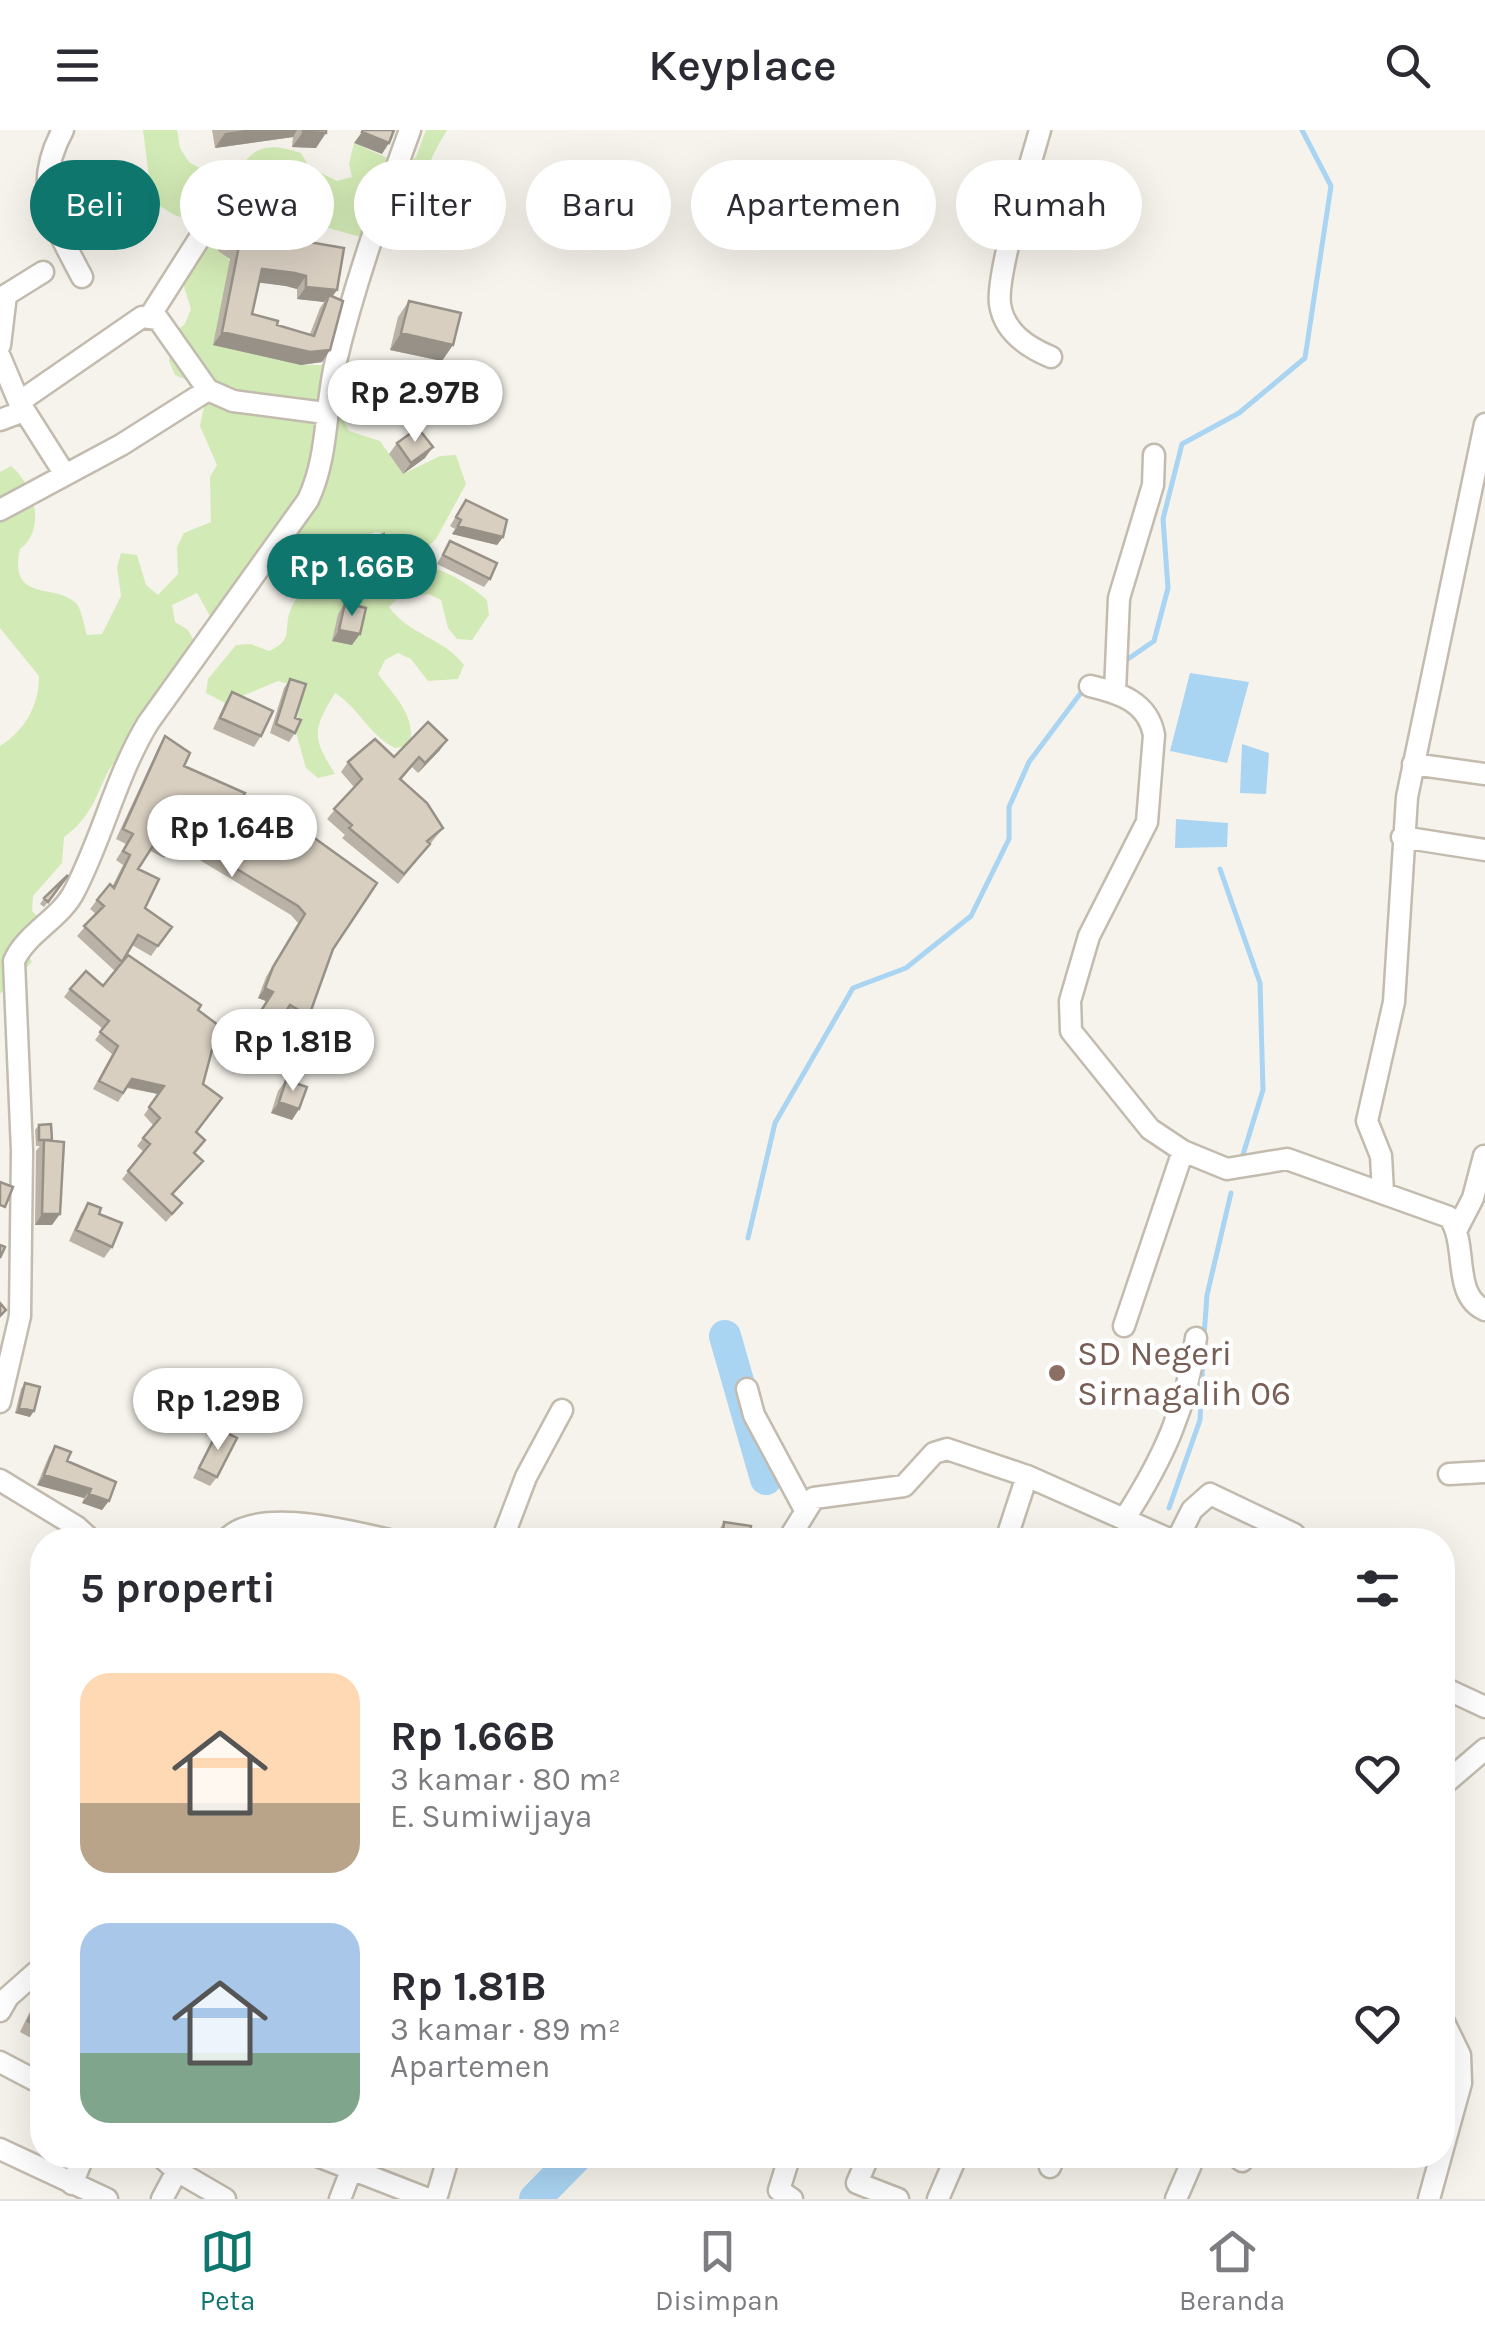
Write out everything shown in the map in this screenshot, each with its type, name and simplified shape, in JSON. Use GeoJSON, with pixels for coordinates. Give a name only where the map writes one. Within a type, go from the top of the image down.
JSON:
{"type":"FeatureCollection","features":[{"type":"Feature","properties":{"kind":"street"},"geometry":{"type":"LineString","coordinates":[[63,130],[51,152],[49,214],[82,277]]}},
{"type":"Feature","properties":{"kind":"street"},"geometry":{"type":"LineString","coordinates":[[0,1402],[20,1316],[22,1151],[6,983],[23,945],[59,914],[75,891],[126,760],[148,723],[308,500],[320,474],[325,413],[374,227],[410,130]]}},
{"type":"Feature","properties":{"kind":"street"},"geometry":{"type":"LineString","coordinates":[[1040,130],[999,300],[1010,328],[1020,340],[1051,357]]}},
{"type":"Feature","properties":{"kind":"street"},"geometry":{"type":"LineString","coordinates":[[0,420],[150,316],[192,250]]}},
{"type":"Feature","properties":{"kind":"street"},"geometry":{"type":"LineString","coordinates":[[0,345],[6,295],[43,272]]}},
{"type":"Feature","properties":{"kind":"street"},"geometry":{"type":"LineString","coordinates":[[150,316],[158,320],[208,390],[234,401],[325,413]]}},
{"type":"Feature","properties":{"kind":"street"},"geometry":{"type":"LineString","coordinates":[[0,356],[0,367],[21,406],[64,474]]}},
{"type":"Feature","properties":{"kind":"street"},"geometry":{"type":"LineString","coordinates":[[0,510],[122,444],[208,390]]}},
{"type":"Feature","properties":{"kind":"street"},"geometry":{"type":"LineString","coordinates":[[1383,1192],[1381,1156],[1367,1121],[1394,1002],[1402,837],[1485,424]]}},
{"type":"Feature","properties":{"kind":"street"},"geometry":{"type":"LineString","coordinates":[[1116,686],[1118,598],[1153,485],[1154,456]]}},
{"type":"Feature","properties":{"kind":"street"},"geometry":{"type":"LineString","coordinates":[[1090,686],[1116,686],[1152,723],[1147,822],[1090,936],[1068,1016],[1071,1030],[1150,1130],[1183,1151],[1227,1169],[1287,1160],[1441,1212],[1457,1229],[1467,1294],[1485,1310]]}},
{"type":"Feature","properties":{"kind":"street"},"geometry":{"type":"LineString","coordinates":[[1414,764],[1485,774]]}},
{"type":"Feature","properties":{"kind":"street"},"geometry":{"type":"LineString","coordinates":[[1402,837],[1485,850]]}},
{"type":"Feature","properties":{"kind":"street"},"geometry":{"type":"LineString","coordinates":[[1124,1326],[1183,1151]]}},
{"type":"Feature","properties":{"kind":"street"},"geometry":{"type":"LineString","coordinates":[[1457,1229],[1473,1198],[1484,1156]]}},
{"type":"Feature","properties":{"kind":"street"},"geometry":{"type":"LineString","coordinates":[[1125,1518],[1172,1439],[1185,1401],[1196,1338]]}},
{"type":"Feature","properties":{"kind":"street"},"geometry":{"type":"LineString","coordinates":[[747,1389],[754,1414],[804,1508]]}},
{"type":"Feature","properties":{"kind":"street"},"geometry":{"type":"LineString","coordinates":[[507,1528],[526,1477],[562,1410]]}},
{"type":"Feature","properties":{"kind":"street"},"geometry":{"type":"LineString","coordinates":[[794,1528],[804,1508],[826,1493],[904,1486],[940,1449],[964,1452],[1027,1476],[1147,1528]]}},
{"type":"Feature","properties":{"kind":"street"},"geometry":{"type":"LineString","coordinates":[[1449,1474],[1485,1472]]}},
{"type":"Feature","properties":{"kind":"street"},"geometry":{"type":"LineString","coordinates":[[1010,1528],[1027,1476]]}},
{"type":"Feature","properties":{"kind":"street"},"geometry":{"type":"LineString","coordinates":[[0,1480],[79,1528]]}},
{"type":"Feature","properties":{"kind":"street"},"geometry":{"type":"LineString","coordinates":[[1181,1528],[1192,1510],[1210,1494],[1281,1528]]}},
{"type":"Feature","properties":{"kind":"street"},"geometry":{"type":"LineString","coordinates":[[237,1528],[267,1522],[308,1528]]}},
{"type":"Feature","properties":{"kind":"street"},"geometry":{"type":"LineString","coordinates":[[1455,1693],[1485,1706]]}},
{"type":"Feature","properties":{"kind":"street"},"geometry":{"type":"LineString","coordinates":[[1455,1775],[1485,1749]]}},
{"type":"Feature","properties":{"kind":"street"},"geometry":{"type":"LineString","coordinates":[[0,2011],[8,1996],[30,1977]]}},
{"type":"Feature","properties":{"kind":"street"},"geometry":{"type":"LineString","coordinates":[[1455,2048],[1462,2064],[1462,2083],[1455,2108]]}},
{"type":"Feature","properties":{"kind":"street"},"geometry":{"type":"LineString","coordinates":[[0,2062],[30,2078]]}},
{"type":"Feature","properties":{"kind":"street"},"geometry":{"type":"LineString","coordinates":[[1462,2064],[1485,2066]]}},
{"type":"Feature","properties":{"kind":"street"},"geometry":{"type":"LineString","coordinates":[[0,2150],[30,2164]]}},
{"type":"Feature","properties":{"kind":"street"},"geometry":{"type":"LineString","coordinates":[[38,2168],[107,2199]]}},
{"type":"Feature","properties":{"kind":"street"},"geometry":{"type":"LineString","coordinates":[[72,2184],[79,2168]]}},
{"type":"Feature","properties":{"kind":"street"},"geometry":{"type":"LineString","coordinates":[[174,2168],[225,2199]]}},
{"type":"Feature","properties":{"kind":"street"},"geometry":{"type":"LineString","coordinates":[[340,2199],[352,2168]]}},
{"type":"Feature","properties":{"kind":"street"},"geometry":{"type":"LineString","coordinates":[[364,2168],[428,2199]]}},
{"type":"Feature","properties":{"kind":"street"},"geometry":{"type":"LineString","coordinates":[[436,2199],[445,2168]]}},
{"type":"Feature","properties":{"kind":"street"},"geometry":{"type":"LineString","coordinates":[[786,2168],[780,2190],[792,2199]]}},
{"type":"Feature","properties":{"kind":"street"},"geometry":{"type":"LineString","coordinates":[[862,2168],[856,2183],[898,2199]]}},
{"type":"Feature","properties":{"kind":"street"},"geometry":{"type":"LineString","coordinates":[[938,2199],[951,2168]]}},
{"type":"Feature","properties":{"kind":"street"},"geometry":{"type":"LineString","coordinates":[[1176,2199],[1190,2168]]}},
{"type":"Feature","properties":{"kind":"street"},"geometry":{"type":"LineString","coordinates":[[1429,2199],[1438,2168]]}},
{"type":"Feature","properties":{"kind":"street"},"geometry":{"type":"LineString","coordinates":[[162,2199],[177,2171]]}},
{"type":"Feature","properties":{"kind":"green space"},"geometry":{"type":"Polygon","coordinates":[[[143,130],[177,130],[180,148],[188,160],[180,160],[180,217],[160,206],[160,160],[147,160],[143,130]]]}},
{"type":"Feature","properties":{"kind":"green space"},"geometry":{"type":"Polygon","coordinates":[[[426,130],[447,130],[431,160],[411,160],[416,157],[426,130]]]}},
{"type":"Feature","properties":{"kind":"green space"},"geometry":{"type":"Polygon","coordinates":[[[354,143],[392,160],[354,160],[354,235],[334,230],[334,180],[352,177],[349,164],[354,143]]]}},
{"type":"Feature","properties":{"kind":"green space"},"geometry":{"type":"Polygon","coordinates":[[[265,148],[301,153],[305,160],[246,160],[265,148]]]}},
{"type":"Feature","properties":{"kind":"green space"},"geometry":{"type":"Polygon","coordinates":[[[186,250],[232,250],[228,254],[236,307],[217,318],[301,365],[327,362],[355,374],[342,418],[349,431],[380,441],[403,474],[440,456],[456,455],[466,484],[436,539],[425,549],[411,550],[390,534],[375,532],[349,546],[346,562],[354,590],[395,570],[419,565],[445,572],[468,585],[487,600],[489,615],[472,640],[457,639],[448,628],[441,600],[429,594],[399,597],[389,607],[406,624],[456,656],[464,665],[458,679],[428,681],[411,659],[398,653],[385,660],[378,674],[403,707],[410,726],[409,746],[395,748],[335,693],[318,733],[322,751],[335,774],[318,778],[306,768],[295,729],[304,688],[278,681],[225,703],[206,693],[208,679],[236,645],[251,644],[269,651],[282,643],[291,607],[308,582],[301,569],[261,563],[248,570],[240,577],[239,609],[217,628],[197,593],[172,605],[175,622],[188,630],[196,645],[127,751],[110,769],[87,814],[64,837],[62,863],[33,896],[32,911],[40,919],[23,945],[32,962],[0,994],[0,746],[17,733],[29,716],[39,676],[0,628],[0,472],[11,466],[19,474],[34,507],[33,530],[20,549],[21,578],[27,585],[77,604],[87,635],[102,634],[121,596],[117,567],[121,553],[137,555],[146,585],[158,595],[178,574],[177,547],[184,533],[211,522],[210,477],[217,465],[200,426],[206,398],[200,386],[175,375],[169,361],[173,333],[185,324],[191,309],[179,271],[186,250]]]}},
{"type":"Feature","properties":{"kind":"water"},"geometry":{"type":"Polygon","coordinates":[[[1190,673],[1249,682],[1227,763],[1170,751],[1190,673]]]}},
{"type":"Feature","properties":{"kind":"water"},"geometry":{"type":"Polygon","coordinates":[[[1242,744],[1269,753],[1266,794],[1240,793],[1242,744]]]}},
{"type":"Feature","properties":{"kind":"water"},"geometry":{"type":"Polygon","coordinates":[[[1176,819],[1228,823],[1227,847],[1175,848],[1176,819]]]}},
{"type":"Feature","properties":{"kind":"building"},"geometry":{"type":"Polygon","coordinates":[[[363,130],[394,130],[389,143],[363,130]]]}},
{"type":"Feature","properties":{"kind":"building"},"geometry":{"type":"Polygon","coordinates":[[[344,248],[337,290],[306,287],[306,276],[262,269],[252,314],[314,336],[329,295],[343,301],[330,350],[310,352],[222,332],[238,250],[344,248]]]}},
{"type":"Feature","properties":{"kind":"building"},"geometry":{"type":"Polygon","coordinates":[[[409,301],[461,313],[453,345],[401,333],[409,301]]]}},
{"type":"Feature","properties":{"kind":"building"},"geometry":{"type":"Polygon","coordinates":[[[418,428],[433,447],[411,463],[397,443],[418,428]]]}},
{"type":"Feature","properties":{"kind":"building"},"geometry":{"type":"Polygon","coordinates":[[[466,500],[507,520],[503,537],[458,526],[461,520],[456,517],[466,500]]]}},
{"type":"Feature","properties":{"kind":"building"},"geometry":{"type":"Polygon","coordinates":[[[384,534],[393,559],[374,566],[364,542],[384,534]]]}},
{"type":"Feature","properties":{"kind":"building"},"geometry":{"type":"Polygon","coordinates":[[[450,541],[497,563],[490,579],[443,555],[450,541]]]}},
{"type":"Feature","properties":{"kind":"building"},"geometry":{"type":"Polygon","coordinates":[[[345,603],[366,608],[360,634],[339,630],[345,603]]]}},
{"type":"Feature","properties":{"kind":"building"},"geometry":{"type":"Polygon","coordinates":[[[290,679],[306,684],[295,718],[301,720],[295,733],[276,724],[290,679]]]}},
{"type":"Feature","properties":{"kind":"building"},"geometry":{"type":"Polygon","coordinates":[[[232,692],[273,711],[261,736],[220,718],[232,692]]]}},
{"type":"Feature","properties":{"kind":"building"},"geometry":{"type":"Polygon","coordinates":[[[428,722],[447,740],[425,763],[419,757],[400,779],[427,803],[443,828],[427,841],[430,844],[404,874],[349,828],[352,825],[334,809],[362,779],[348,762],[375,739],[394,757],[428,722]]]}},
{"type":"Feature","properties":{"kind":"building"},"geometry":{"type":"Polygon","coordinates":[[[165,736],[190,753],[184,766],[245,793],[218,832],[262,856],[276,833],[304,850],[313,837],[377,883],[333,949],[309,1016],[290,1005],[266,1043],[247,1033],[273,992],[265,988],[273,967],[305,914],[298,906],[179,834],[170,848],[156,841],[138,869],[159,879],[145,908],[172,927],[158,946],[138,935],[122,962],[84,926],[104,906],[97,900],[110,884],[114,888],[130,855],[123,851],[133,834],[123,829],[165,736]]]}},
{"type":"Feature","properties":{"kind":"building"},"geometry":{"type":"Polygon","coordinates":[[[68,875],[48,902],[44,898],[68,875]]]}},
{"type":"Feature","properties":{"kind":"building"},"geometry":{"type":"Polygon","coordinates":[[[128,955],[201,1005],[198,1010],[226,1031],[212,1050],[203,1084],[222,1098],[196,1132],[205,1140],[194,1153],[203,1161],[172,1194],[182,1203],[172,1214],[128,1171],[150,1144],[143,1138],[160,1118],[149,1107],[164,1086],[132,1079],[123,1093],[99,1081],[118,1046],[100,1032],[109,1021],[70,989],[86,971],[103,986],[128,955]]]}},
{"type":"Feature","properties":{"kind":"building"},"geometry":{"type":"Polygon","coordinates":[[[286,1080],[307,1087],[299,1109],[279,1102],[286,1080]]]}},
{"type":"Feature","properties":{"kind":"building"},"geometry":{"type":"Polygon","coordinates":[[[51,1124],[52,1140],[39,1140],[39,1125],[51,1124]]]}},
{"type":"Feature","properties":{"kind":"building"},"geometry":{"type":"Polygon","coordinates":[[[44,1140],[64,1142],[60,1214],[42,1214],[44,1140]]]}},
{"type":"Feature","properties":{"kind":"building"},"geometry":{"type":"Polygon","coordinates":[[[0,1182],[13,1187],[5,1207],[0,1205],[0,1182]]]}},
{"type":"Feature","properties":{"kind":"building"},"geometry":{"type":"Polygon","coordinates":[[[88,1203],[101,1208],[99,1214],[122,1223],[112,1247],[76,1230],[88,1203]]]}},
{"type":"Feature","properties":{"kind":"building"},"geometry":{"type":"Polygon","coordinates":[[[25,1383],[40,1387],[34,1411],[19,1408],[25,1383]]]}},
{"type":"Feature","properties":{"kind":"building"},"geometry":{"type":"Polygon","coordinates":[[[219,1429],[237,1438],[217,1477],[199,1468],[219,1429]]]}},
{"type":"Feature","properties":{"kind":"building"},"geometry":{"type":"Polygon","coordinates":[[[55,1446],[71,1452],[67,1461],[116,1482],[109,1501],[89,1494],[91,1489],[44,1475],[55,1446]]]}},
{"type":"Feature","properties":{"kind":"building"},"geometry":{"type":"Polygon","coordinates":[[[724,1522],[751,1526],[751,1528],[723,1528],[724,1522]]]}},
{"type":"Feature","properties":{"kind":"waterway"},"geometry":{"type":"LineString","coordinates":[[1125,661],[1154,641],[1168,588],[1163,519],[1182,444],[1239,413],[1305,358],[1331,186],[1302,130]]}},
{"type":"Feature","properties":{"kind":"waterway"},"geometry":{"type":"LineString","coordinates":[[748,1238],[775,1123],[853,988],[906,968],[971,916],[1009,839],[1009,807],[1029,762],[1086,686]]}},
{"type":"Feature","properties":{"kind":"waterway"},"geometry":{"type":"LineString","coordinates":[[1220,869],[1260,983],[1263,1090],[1241,1161]]}},
{"type":"Feature","properties":{"kind":"waterway"},"geometry":{"type":"LineString","coordinates":[[1204,1336],[1207,1295],[1231,1193]]}},
{"type":"Feature","properties":{"kind":"waterway"},"geometry":{"type":"LineString","coordinates":[[725,1336],[766,1479]]}},
{"type":"Feature","properties":{"kind":"waterway"},"geometry":{"type":"LineString","coordinates":[[1169,1508],[1200,1420],[1203,1357]]}},
{"type":"Feature","properties":{"kind":"waterway"},"geometry":{"type":"LineString","coordinates":[[535,2199],[565,2168]]}},
{"type":"Feature","properties":{"kind":"place","name":"SD Negeri Sirnagalih 06"},"geometry":{"type":"Point","coordinates":[1057,1373]}}]}
